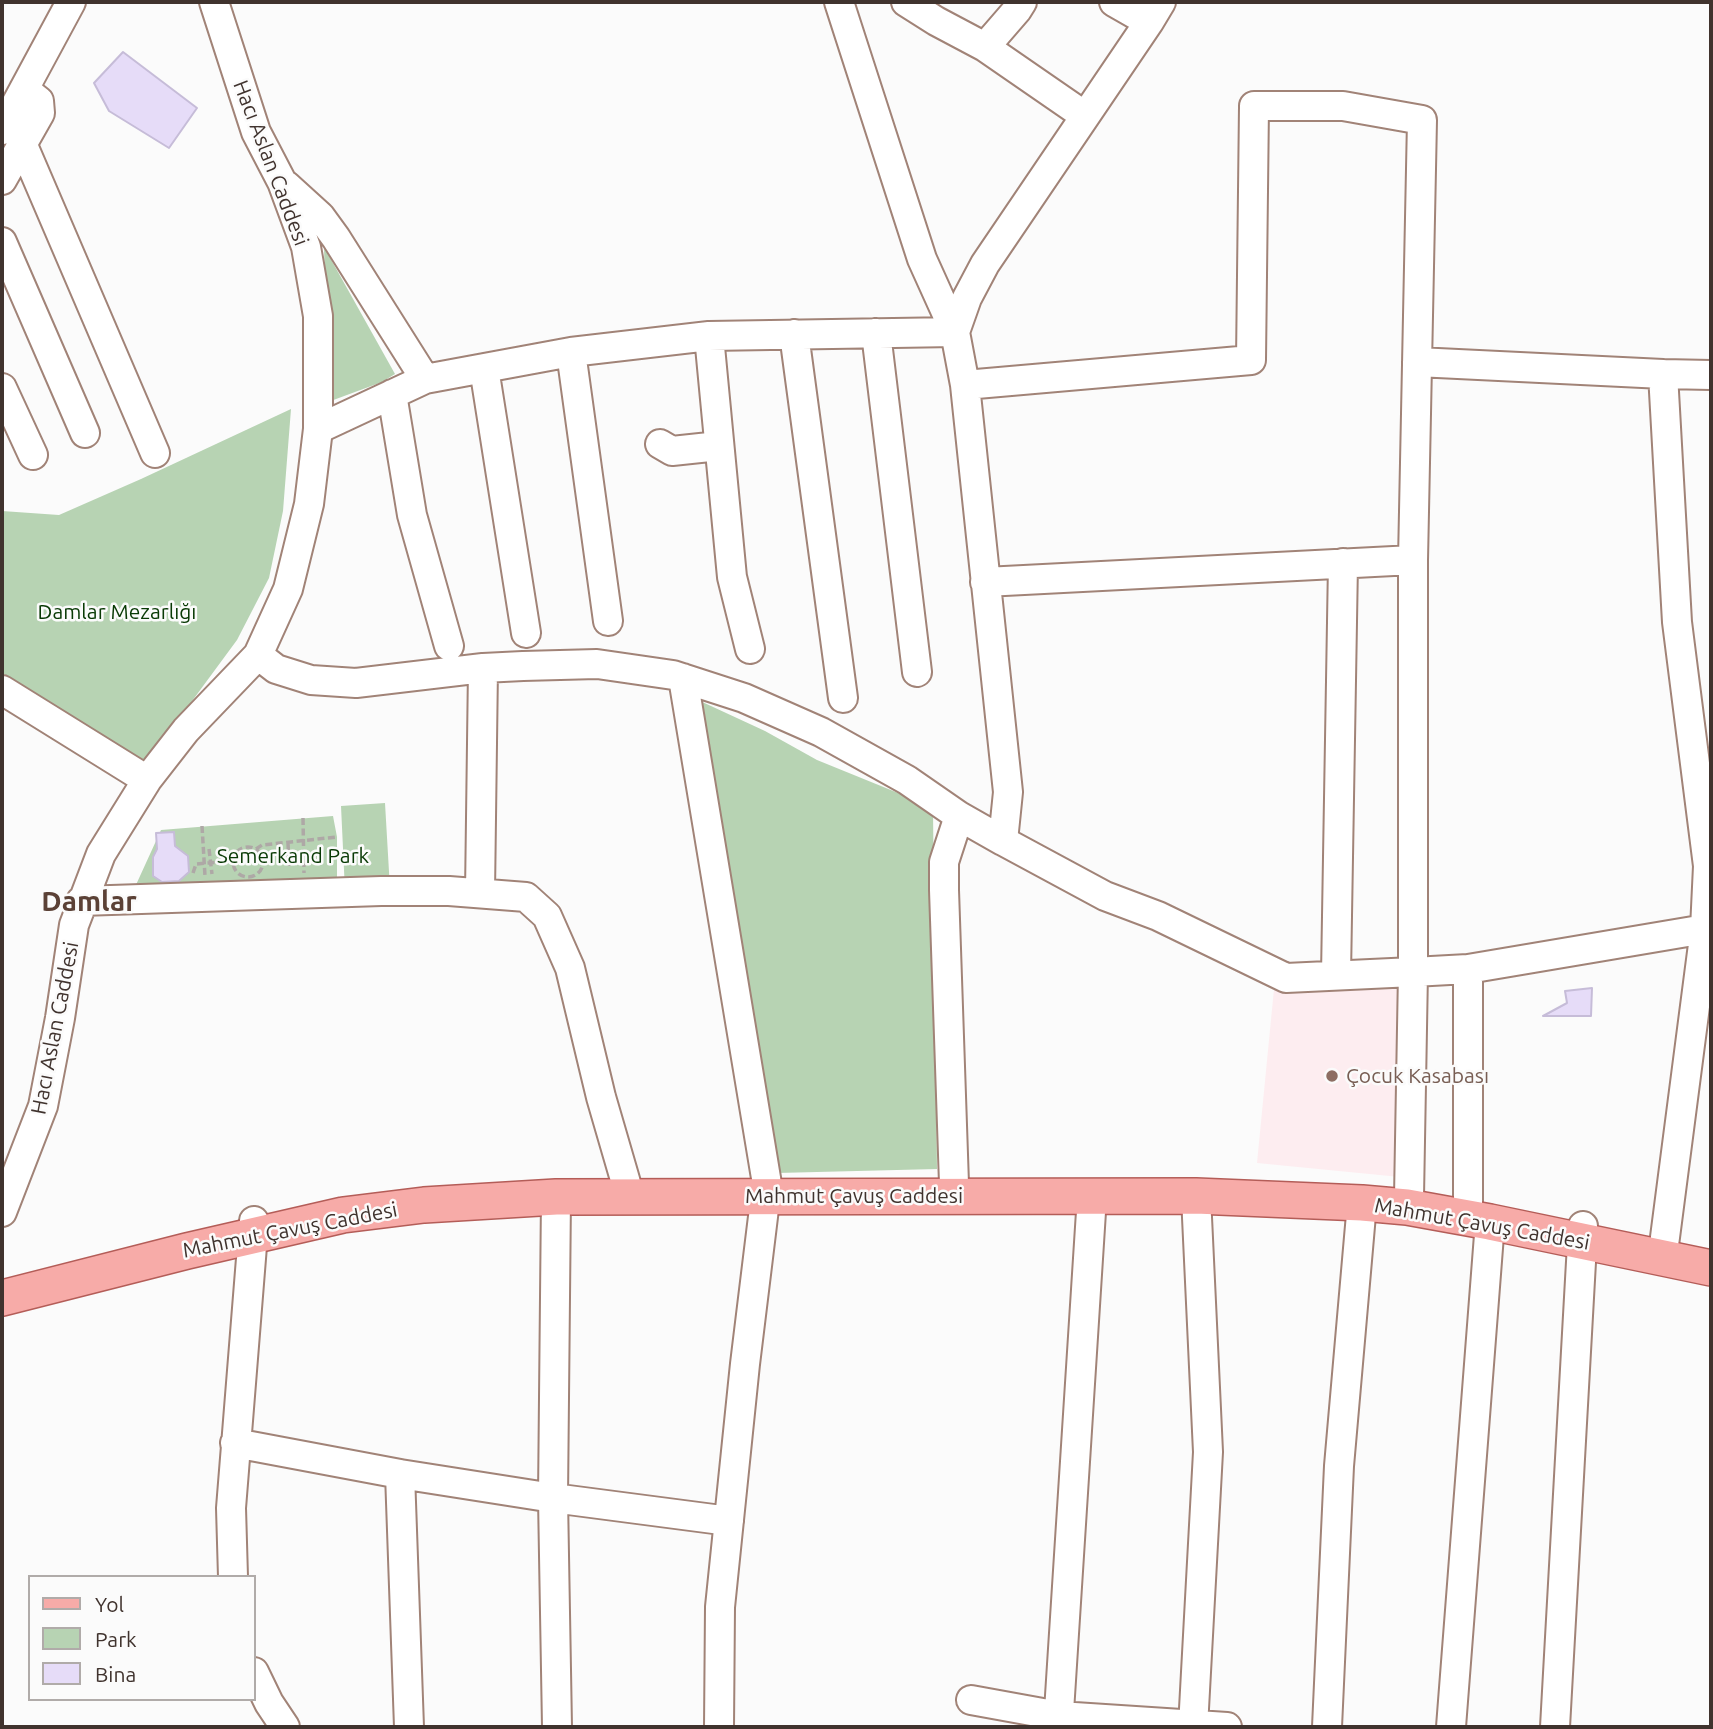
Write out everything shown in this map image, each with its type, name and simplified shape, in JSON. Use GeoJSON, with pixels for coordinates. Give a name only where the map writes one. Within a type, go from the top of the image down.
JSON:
{"type":"FeatureCollection","features":[{"type":"Feature","properties":{"kind":"main road"},"geometry":{"type":"LineString","coordinates":[[2,1284],[254,1228],[375,1196],[450,1188],[567,1182],[767,1190],[954,1184],[1254,1186],[1409,1196],[1479,1213]]}},
{"type":"Feature","properties":{"kind":"main road","name":"Mahmut Çavuş Caddesi"},"geometry":{"type":"LineString","coordinates":[[2,1298],[254,1228],[343,1215],[424,1205],[556,1197],[767,1190],[1196,1196],[1362,1202],[1479,1213],[1581,1234],[1711,1268]]}},
{"type":"Feature","properties":{"kind":"main road"},"geometry":{"type":"LineString","coordinates":[[1581,1234],[1664,1244],[1711,1254]]}},
{"type":"Feature","properties":{"kind":"street"},"geometry":{"type":"LineString","coordinates":[[2,180],[24,89],[71,2]]}},
{"type":"Feature","properties":{"kind":"street","name":"Hacı Aslan Caddesi"},"geometry":{"type":"LineString","coordinates":[[2,1212],[43,1106],[74,925],[101,854],[147,780],[186,730],[258,656],[288,589],[309,504],[318,429],[318,316],[306,247],[282,182],[257,132],[214,2]]}},
{"type":"Feature","properties":{"kind":"street"},"geometry":{"type":"LineString","coordinates":[[839,2],[922,259],[955,332],[965,385],[1008,792],[1003,841]]}},
{"type":"Feature","properties":{"kind":"street"},"geometry":{"type":"LineString","coordinates":[[906,2],[936,22],[985,47],[1085,116]]}},
{"type":"Feature","properties":{"kind":"street"},"geometry":{"type":"LineString","coordinates":[[985,47],[1022,2]]}},
{"type":"Feature","properties":{"kind":"street"},"geometry":{"type":"LineString","coordinates":[[955,332],[967,298],[985,264],[1155,12],[1114,2]]}},
{"type":"Feature","properties":{"kind":"street"},"geometry":{"type":"LineString","coordinates":[[965,385],[1251,360],[1254,106],[1343,106],[1422,120],[1413,559],[1413,972],[1409,1196]]}},
{"type":"Feature","properties":{"kind":"street"},"geometry":{"type":"LineString","coordinates":[[12,136],[155,453]]}},
{"type":"Feature","properties":{"kind":"street"},"geometry":{"type":"LineString","coordinates":[[282,182],[320,216],[336,238],[425,379]]}},
{"type":"Feature","properties":{"kind":"street"},"geometry":{"type":"LineString","coordinates":[[2,242],[85,433]]}},
{"type":"Feature","properties":{"kind":"street"},"geometry":{"type":"LineString","coordinates":[[318,429],[425,379],[571,352],[709,336],[955,332]]}},
{"type":"Feature","properties":{"kind":"street"},"geometry":{"type":"LineString","coordinates":[[876,333],[917,672]]}},
{"type":"Feature","properties":{"kind":"street"},"geometry":{"type":"LineString","coordinates":[[794,334],[843,698]]}},
{"type":"Feature","properties":{"kind":"street"},"geometry":{"type":"LineString","coordinates":[[709,336],[732,577],[750,649]]}},
{"type":"Feature","properties":{"kind":"street"},"geometry":{"type":"LineString","coordinates":[[571,352],[608,621]]}},
{"type":"Feature","properties":{"kind":"street"},"geometry":{"type":"LineString","coordinates":[[1417,362],[1711,375]]}},
{"type":"Feature","properties":{"kind":"street"},"geometry":{"type":"LineString","coordinates":[[484,368],[526,633]]}},
{"type":"Feature","properties":{"kind":"street"},"geometry":{"type":"LineString","coordinates":[[1663,374],[1678,622],[1708,866],[1705,929],[1664,1244]]}},
{"type":"Feature","properties":{"kind":"street"},"geometry":{"type":"LineString","coordinates":[[2,388],[33,455]]}},
{"type":"Feature","properties":{"kind":"street"},"geometry":{"type":"LineString","coordinates":[[391,394],[412,516],[449,646]]}},
{"type":"Feature","properties":{"kind":"street"},"geometry":{"type":"LineString","coordinates":[[660,444],[673,451],[719,446]]}},
{"type":"Feature","properties":{"kind":"street"},"geometry":{"type":"LineString","coordinates":[[985,582],[1413,559]]}},
{"type":"Feature","properties":{"kind":"street"},"geometry":{"type":"LineString","coordinates":[[1336,975],[1343,563]]}},
{"type":"Feature","properties":{"kind":"street"},"geometry":{"type":"LineString","coordinates":[[258,656],[276,669],[311,680],[356,683],[484,668],[597,664],[683,678],[744,698],[821,732],[906,780],[959,816],[1105,896],[1158,916],[1286,978],[1468,969],[1705,929]]}},
{"type":"Feature","properties":{"kind":"street"},"geometry":{"type":"LineString","coordinates":[[480,893],[484,668]]}},
{"type":"Feature","properties":{"kind":"street"},"geometry":{"type":"LineString","coordinates":[[683,678],[767,1190],[720,1606],[719,1727]]}},
{"type":"Feature","properties":{"kind":"street"},"geometry":{"type":"LineString","coordinates":[[2,690],[147,780]]}},
{"type":"Feature","properties":{"kind":"street"},"geometry":{"type":"LineString","coordinates":[[954,1184],[944,862],[959,816]]}},
{"type":"Feature","properties":{"kind":"street"},"geometry":{"type":"LineString","coordinates":[[81,901],[210,887],[304,892],[449,891],[526,897],[547,916],[570,968],[601,1097],[626,1183]]}},
{"type":"Feature","properties":{"kind":"street"},"geometry":{"type":"LineString","coordinates":[[1451,1727],[1479,1213],[1468,969]]}},
{"type":"Feature","properties":{"kind":"street"},"geometry":{"type":"LineString","coordinates":[[1059,1722],[1092,1196]]}},
{"type":"Feature","properties":{"kind":"street"},"geometry":{"type":"LineString","coordinates":[[1193,1726],[1208,1452],[1196,1196]]}},
{"type":"Feature","properties":{"kind":"street"},"geometry":{"type":"LineString","coordinates":[[556,1197],[553,1498],[557,1727]]}},
{"type":"Feature","properties":{"kind":"street"},"geometry":{"type":"LineString","coordinates":[[1328,1727],[1339,1466],[1362,1202]]}},
{"type":"Feature","properties":{"kind":"street"},"geometry":{"type":"LineString","coordinates":[[233,1575],[231,1508],[254,1228]]}},
{"type":"Feature","properties":{"kind":"street"},"geometry":{"type":"LineString","coordinates":[[1555,1727],[1581,1234]]}},
{"type":"Feature","properties":{"kind":"street"},"geometry":{"type":"LineString","coordinates":[[235,1443],[400,1474],[553,1498],[729,1521]]}},
{"type":"Feature","properties":{"kind":"street"},"geometry":{"type":"LineString","coordinates":[[400,1474],[409,1727]]}},
{"type":"Feature","properties":{"kind":"street"},"geometry":{"type":"LineString","coordinates":[[256,1676],[285,1727]]}},
{"type":"Feature","properties":{"kind":"street"},"geometry":{"type":"LineString","coordinates":[[971,1700],[1059,1722],[1227,1727]]}},
{"type":"Feature","properties":{"kind":"path"},"geometry":{"type":"LineString","coordinates":[[303,818],[304,892]]}},
{"type":"Feature","properties":{"kind":"path"},"geometry":{"type":"LineString","coordinates":[[202,827],[210,887]]}},
{"type":"Feature","properties":{"kind":"path"},"geometry":{"type":"LineString","coordinates":[[256,849],[263,862],[260,871],[253,877],[239,874],[233,861],[237,852],[246,847],[256,849],[262,845],[337,837]]}},
{"type":"Feature","properties":{"kind":"path"},"geometry":{"type":"LineString","coordinates":[[288,843],[289,866]]}},
{"type":"Feature","properties":{"kind":"path"},"geometry":{"type":"LineString","coordinates":[[209,849],[210,887]]}},
{"type":"Feature","properties":{"kind":"shaded area","name":"Çocuk Kasabası"},"geometry":{"type":"Polygon","coordinates":[[[1399,985],[1400,1177],[1257,1163],[1274,989],[1399,985]]]}},
{"type":"Feature","properties":{"kind":"green space"},"geometry":{"type":"Polygon","coordinates":[[[324,247],[395,374],[382,382],[328,402],[324,247]]]}},
{"type":"Feature","properties":{"kind":"green space","name":"Damlar Mezarlığı"},"geometry":{"type":"Polygon","coordinates":[[[291,409],[283,511],[269,578],[237,640],[158,750],[144,759],[133,759],[2,673],[2,511],[59,515],[291,409]]]}},
{"type":"Feature","properties":{"kind":"green space"},"geometry":{"type":"Polygon","coordinates":[[[698,700],[765,731],[817,760],[908,797],[933,811],[937,1169],[777,1173],[698,700]]]}},
{"type":"Feature","properties":{"kind":"green space"},"geometry":{"type":"Polygon","coordinates":[[[385,803],[390,889],[345,891],[341,806],[385,803]]]}},
{"type":"Feature","properties":{"kind":"green space","name":"Semerkand Park"},"geometry":{"type":"Polygon","coordinates":[[[333,816],[337,837],[337,890],[135,887],[161,830],[333,816]]]}},
{"type":"Feature","properties":{"kind":"building"},"geometry":{"type":"Polygon","coordinates":[[[123,52],[197,108],[169,148],[109,111],[94,83],[123,52]]]}},
{"type":"Feature","properties":{"kind":"building"},"geometry":{"type":"Polygon","coordinates":[[[174,832],[175,846],[188,856],[189,872],[179,881],[162,882],[153,876],[153,857],[157,849],[156,833],[174,832]]]}},
{"type":"Feature","properties":{"kind":"building"},"geometry":{"type":"Polygon","coordinates":[[[1592,988],[1591,1016],[1543,1016],[1567,1003],[1565,991],[1592,988]]]}},
{"type":"Feature","properties":{"kind":"place","name":"Çocuk Kasabası"},"geometry":{"type":"Point","coordinates":[1332,1076]}},
{"type":"Feature","properties":{"kind":"district","name":"Damlar"},"geometry":{"type":"Point","coordinates":[89,902]}}]}
